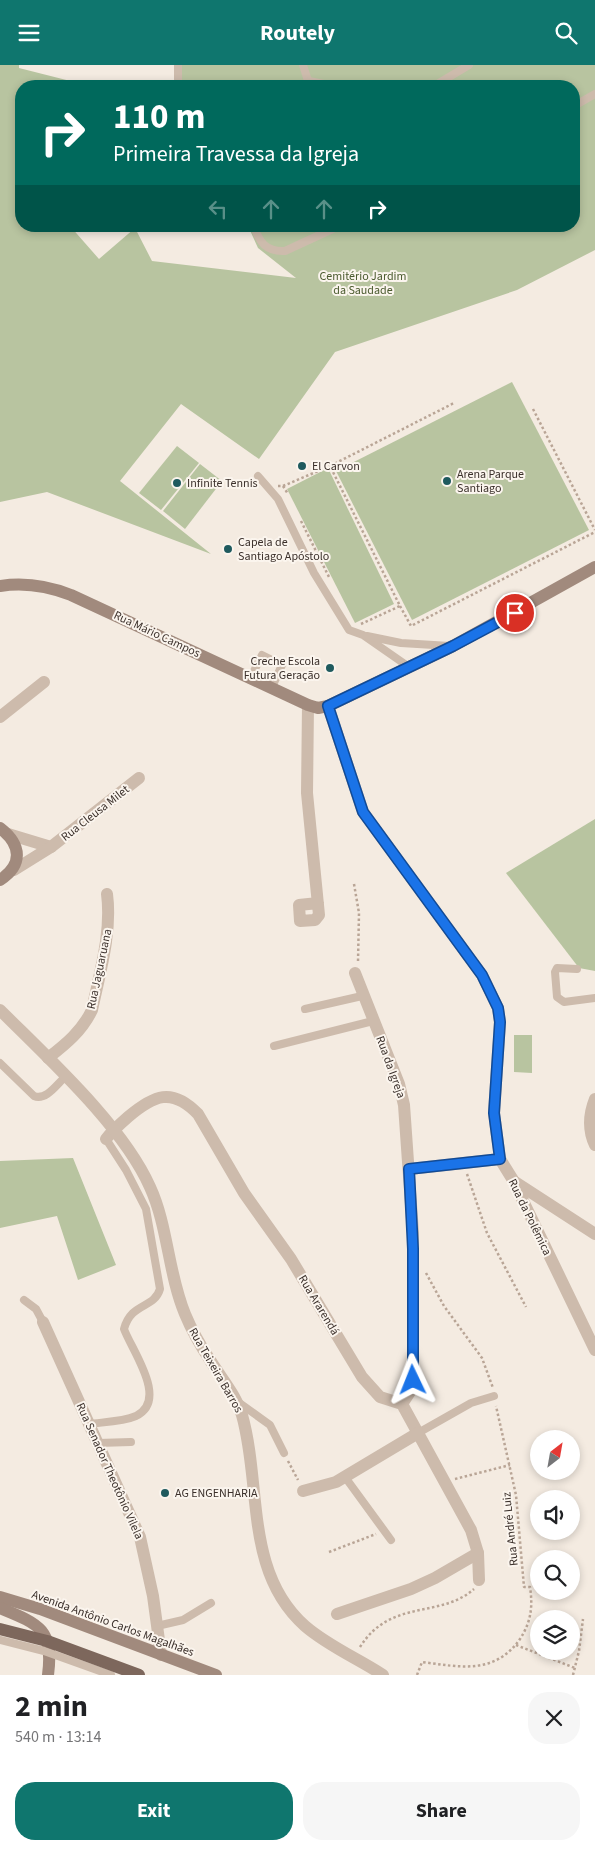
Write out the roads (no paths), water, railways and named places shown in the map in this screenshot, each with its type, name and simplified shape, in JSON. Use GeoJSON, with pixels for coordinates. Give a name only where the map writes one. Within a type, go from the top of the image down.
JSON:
{"type":"FeatureCollection","features":[{"type":"Feature","properties":{"kind":"main road"},"geometry":{"type":"LineString","coordinates":[[308,705],[318,708],[328,706],[453,646],[595,567]]}},
{"type":"Feature","properties":{"kind":"main road","name":"Rua Mário Campos"},"geometry":{"type":"LineString","coordinates":[[0,586],[33,585],[53,588],[251,677],[308,705]]}},
{"type":"Feature","properties":{"kind":"main road"},"geometry":{"type":"LineString","coordinates":[[4,831],[17,852],[14,870]]}},
{"type":"Feature","properties":{"kind":"main road","name":"Rua Cleusa Milet"},"geometry":{"type":"LineString","coordinates":[[0,880],[14,870]]}},
{"type":"Feature","properties":{"kind":"main road","name":"Avenida Antônio Carlos Magalhães"},"geometry":{"type":"LineString","coordinates":[[0,1597],[40,1609],[216,1675]]}},
{"type":"Feature","properties":{"kind":"main road"},"geometry":{"type":"LineString","coordinates":[[0,1608],[39,1626],[46,1633],[50,1650],[48,1675]]}},
{"type":"Feature","properties":{"kind":"main road"},"geometry":{"type":"LineString","coordinates":[[0,1629],[47,1641],[139,1675]]}},
{"type":"Feature","properties":{"kind":"street"},"geometry":{"type":"LineString","coordinates":[[0,717],[44,682]]}},
{"type":"Feature","properties":{"kind":"street"},"geometry":{"type":"LineString","coordinates":[[308,705],[307,793],[318,903]]}},
{"type":"Feature","properties":{"kind":"street","name":"Rua da Polêmica"},"geometry":{"type":"LineString","coordinates":[[328,706],[363,812],[482,975],[498,1008],[500,1022],[494,1113],[500,1159],[513,1180],[595,1350]]}},
{"type":"Feature","properties":{"kind":"street","name":"Rua Cleusa Milet"},"geometry":{"type":"LineString","coordinates":[[14,870],[51,847],[140,778]]}},
{"type":"Feature","properties":{"kind":"street","name":"Rua Cleusa Milet"},"geometry":{"type":"LineString","coordinates":[[4,831],[51,847]]}},
{"type":"Feature","properties":{"kind":"street","name":"Rua Jaguaruana"},"geometry":{"type":"LineString","coordinates":[[48,1058],[76,1035],[92,1010],[108,929],[110,913],[107,893]]}},
{"type":"Feature","properties":{"kind":"street","name":"Rua da Igreja"},"geometry":{"type":"LineString","coordinates":[[354,973],[399,1084],[404,1105],[413,1249],[413,1380],[410,1392],[402,1404]]}},
{"type":"Feature","properties":{"kind":"street","name":"Rua Teixeira Barros"},"geometry":{"type":"LineString","coordinates":[[0,1010],[65,1077],[109,1135],[137,1163],[150,1187],[157,1205],[177,1292],[195,1337],[236,1401],[248,1442],[260,1541],[272,1578],[291,1611],[318,1637],[383,1675]]}},
{"type":"Feature","properties":{"kind":"street","name":"Rua Ararendá"},"geometry":{"type":"LineString","coordinates":[[109,1135],[155,1098],[172,1097],[188,1103],[198,1113],[244,1193],[291,1259],[371,1390],[380,1397],[402,1404]]}},
{"type":"Feature","properties":{"kind":"street"},"geometry":{"type":"LineString","coordinates":[[595,1099],[589,1121],[595,1145]]}},
{"type":"Feature","properties":{"kind":"street"},"geometry":{"type":"LineString","coordinates":[[409,1169],[500,1159]]}},
{"type":"Feature","properties":{"kind":"street"},"geometry":{"type":"LineString","coordinates":[[513,1180],[595,1234]]}},
{"type":"Feature","properties":{"kind":"street","name":"Rua Senador Theotônio Vilela"},"geometry":{"type":"LineString","coordinates":[[44,1322],[140,1537],[148,1564],[160,1655]]}},
{"type":"Feature","properties":{"kind":"street"},"geometry":{"type":"LineString","coordinates":[[402,1404],[471,1530],[478,1553],[479,1580]]}},
{"type":"Feature","properties":{"kind":"street"},"geometry":{"type":"LineString","coordinates":[[303,1491],[336,1482],[418,1433]]}},
{"type":"Feature","properties":{"kind":"street"},"geometry":{"type":"LineString","coordinates":[[337,1614],[411,1589],[435,1578],[478,1553]]}},
{"type":"Feature","properties":{"kind":"lane"},"geometry":{"type":"LineString","coordinates":[[178,65],[178,80]]}},
{"type":"Feature","properties":{"kind":"lane"},"geometry":{"type":"LineString","coordinates":[[303,65],[308,80]]}},
{"type":"Feature","properties":{"kind":"lane"},"geometry":{"type":"LineString","coordinates":[[444,80],[469,65]]}},
{"type":"Feature","properties":{"kind":"lane"},"geometry":{"type":"LineString","coordinates":[[580,103],[595,94]]}},
{"type":"Feature","properties":{"kind":"lane"},"geometry":{"type":"LineString","coordinates":[[257,232],[262,244],[276,252],[284,251],[326,232]]}},
{"type":"Feature","properties":{"kind":"lane"},"geometry":{"type":"LineString","coordinates":[[258,476],[269,487],[289,519],[314,573],[349,630],[363,635],[404,643],[453,646]]}},
{"type":"Feature","properties":{"kind":"lane"},"geometry":{"type":"LineString","coordinates":[[363,635],[408,667]]}},
{"type":"Feature","properties":{"kind":"lane"},"geometry":{"type":"LineString","coordinates":[[251,677],[262,655],[282,665],[272,687]]}},
{"type":"Feature","properties":{"kind":"lane"},"geometry":{"type":"LineString","coordinates":[[577,969],[557,969],[555,973],[556,997],[564,1001],[595,998]]}},
{"type":"Feature","properties":{"kind":"lane"},"geometry":{"type":"LineString","coordinates":[[305,1009],[362,996]]}},
{"type":"Feature","properties":{"kind":"lane"},"geometry":{"type":"LineString","coordinates":[[274,1047],[373,1021]]}},
{"type":"Feature","properties":{"kind":"lane"},"geometry":{"type":"LineString","coordinates":[[1,1065],[34,1096],[39,1098],[44,1097],[65,1077]]}},
{"type":"Feature","properties":{"kind":"lane"},"geometry":{"type":"LineString","coordinates":[[89,1423],[135,1416],[145,1409],[149,1400],[149,1388],[124,1329],[130,1314],[153,1301],[160,1289],[146,1209],[109,1135]]}},
{"type":"Feature","properties":{"kind":"lane"},"geometry":{"type":"LineString","coordinates":[[24,1300],[36,1309],[44,1322]]}},
{"type":"Feature","properties":{"kind":"lane"},"geometry":{"type":"LineString","coordinates":[[418,1433],[471,1403],[494,1395]]}},
{"type":"Feature","properties":{"kind":"lane"},"geometry":{"type":"LineString","coordinates":[[236,1401],[270,1425],[284,1453]]}},
{"type":"Feature","properties":{"kind":"lane"},"geometry":{"type":"LineString","coordinates":[[98,1443],[131,1442]]}},
{"type":"Feature","properties":{"kind":"lane"},"geometry":{"type":"LineString","coordinates":[[345,1477],[391,1540]]}},
{"type":"Feature","properties":{"kind":"lane"},"geometry":{"type":"LineString","coordinates":[[157,1626],[183,1620],[210,1603]]}},
{"type":"Feature","properties":{"kind":"lane"},"geometry":{"type":"LineString","coordinates":[[0,1640],[44,1651],[111,1675]]}},
{"type":"Feature","properties":{"kind":"place","name":"El Carvon"},"geometry":{"type":"Point","coordinates":[302,466]}},
{"type":"Feature","properties":{"kind":"place","name":"Arena Parque Santiago"},"geometry":{"type":"Point","coordinates":[447,481]}},
{"type":"Feature","properties":{"kind":"place","name":"Infinite Tennis"},"geometry":{"type":"Point","coordinates":[177,483]}},
{"type":"Feature","properties":{"kind":"place","name":"Capela de Santiago Apóstolo"},"geometry":{"type":"Point","coordinates":[228,549]}},
{"type":"Feature","properties":{"kind":"place","name":"Creche Escola Futura Geração"},"geometry":{"type":"Point","coordinates":[330,668]}},
{"type":"Feature","properties":{"kind":"place","name":"AG ENGENHARIA"},"geometry":{"type":"Point","coordinates":[165,1493]}},
{"type":"Feature","properties":{"kind":"park label","name":"Cemitério Jardim da Saudade"},"geometry":{"type":"Point","coordinates":[363,283]}}]}
